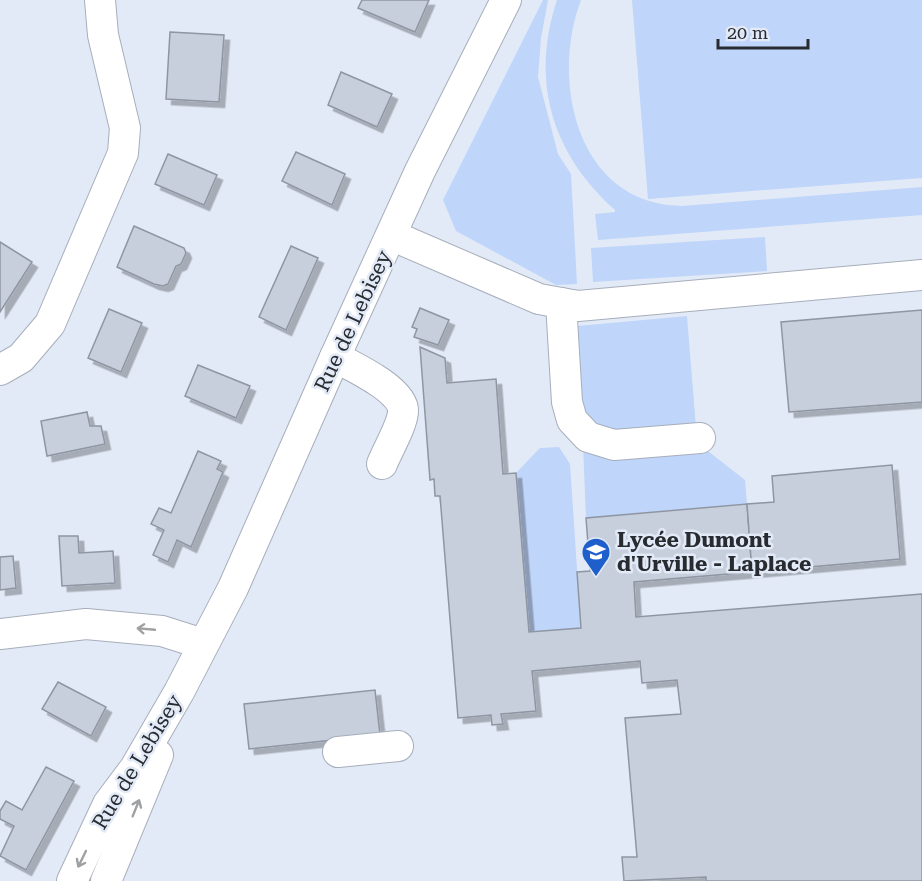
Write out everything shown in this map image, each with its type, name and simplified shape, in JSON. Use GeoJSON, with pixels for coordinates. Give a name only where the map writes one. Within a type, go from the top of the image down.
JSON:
{"type":"FeatureCollection","features":[{"type":"Feature","properties":{"kind":"street"},"geometry":{"type":"LineString","coordinates":[[0,370],[21,358],[50,324],[123,153],[125,128],[103,34],[100,0]]}},
{"type":"Feature","properties":{"kind":"street","name":"Rue de Lebisey"},"geometry":{"type":"LineString","coordinates":[[72,881],[108,804],[135,768],[168,711],[233,588],[335,357],[393,236],[420,171],[500,7]]}},
{"type":"Feature","properties":{"kind":"street"},"geometry":{"type":"LineString","coordinates":[[393,236],[539,299],[578,306],[922,275]]}},
{"type":"Feature","properties":{"kind":"street"},"geometry":{"type":"LineString","coordinates":[[561,303],[567,402],[572,420],[588,437],[614,445],[700,438]]}},
{"type":"Feature","properties":{"kind":"street"},"geometry":{"type":"LineString","coordinates":[[335,357],[372,376],[401,400],[404,412],[382,464]]}},
{"type":"Feature","properties":{"kind":"street"},"geometry":{"type":"LineString","coordinates":[[0,634],[86,624],[162,631],[203,644]]}},
{"type":"Feature","properties":{"kind":"street","name":"Rue de Lebisey"},"geometry":{"type":"LineString","coordinates":[[106,881],[203,644]]}},
{"type":"Feature","properties":{"kind":"street"},"geometry":{"type":"LineString","coordinates":[[338,752],[398,746]]}},
{"type":"Feature","properties":{"kind":"shaded area"},"geometry":{"type":"Polygon","coordinates":[[[543,0],[548,0],[541,38],[538,77],[558,154],[571,174],[577,284],[556,285],[456,231],[443,200],[543,0]]]}},
{"type":"Feature","properties":{"kind":"shaded area"},"geometry":{"type":"Polygon","coordinates":[[[557,0],[581,0],[572,32],[569,66],[572,101],[580,133],[596,162],[618,185],[646,200],[682,206],[922,187],[922,215],[598,240],[595,214],[615,212],[615,210],[593,188],[576,165],[562,140],[552,114],[547,87],[546,59],[549,30],[557,0]]]}},
{"type":"Feature","properties":{"kind":"shaded area"},"geometry":{"type":"Polygon","coordinates":[[[632,0],[922,0],[922,178],[648,199],[632,0]]]}},
{"type":"Feature","properties":{"kind":"shaded area"},"geometry":{"type":"Polygon","coordinates":[[[765,237],[767,271],[593,282],[591,248],[765,237]]]}},
{"type":"Feature","properties":{"kind":"shaded area"},"geometry":{"type":"Polygon","coordinates":[[[687,316],[696,428],[598,431],[582,411],[578,326],[687,316]]]}},
{"type":"Feature","properties":{"kind":"shaded area"},"geometry":{"type":"Polygon","coordinates":[[[583,445],[704,448],[745,480],[747,504],[586,518],[583,445]]]}},
{"type":"Feature","properties":{"kind":"shaded area"},"geometry":{"type":"Polygon","coordinates":[[[559,447],[570,464],[581,628],[529,632],[516,473],[540,448],[559,447]]]}},
{"type":"Feature","properties":{"kind":"building"},"geometry":{"type":"Polygon","coordinates":[[[362,0],[429,0],[415,32],[358,8],[362,0]]]}},
{"type":"Feature","properties":{"kind":"building"},"geometry":{"type":"Polygon","coordinates":[[[170,32],[224,35],[219,102],[166,99],[170,32]]]}},
{"type":"Feature","properties":{"kind":"building"},"geometry":{"type":"Polygon","coordinates":[[[341,72],[392,94],[377,127],[328,105],[341,72]]]}},
{"type":"Feature","properties":{"kind":"building"},"geometry":{"type":"Polygon","coordinates":[[[296,152],[345,174],[332,205],[282,181],[296,152]]]}},
{"type":"Feature","properties":{"kind":"building"},"geometry":{"type":"Polygon","coordinates":[[[168,154],[217,175],[204,205],[155,184],[168,154]]]}},
{"type":"Feature","properties":{"kind":"building"},"geometry":{"type":"Polygon","coordinates":[[[134,226],[184,248],[186,253],[181,264],[176,266],[168,284],[163,286],[154,284],[117,267],[134,226]]]}},
{"type":"Feature","properties":{"kind":"building"},"geometry":{"type":"Polygon","coordinates":[[[0,242],[32,262],[0,312],[0,242]]]}},
{"type":"Feature","properties":{"kind":"building"},"geometry":{"type":"Polygon","coordinates":[[[291,246],[318,258],[286,330],[259,317],[291,246]]]}},
{"type":"Feature","properties":{"kind":"building"},"geometry":{"type":"Polygon","coordinates":[[[420,308],[449,320],[438,345],[414,337],[417,329],[412,327],[420,308]]]}},
{"type":"Feature","properties":{"kind":"building"},"geometry":{"type":"Polygon","coordinates":[[[109,309],[142,323],[121,372],[88,358],[109,309]]]}},
{"type":"Feature","properties":{"kind":"building"},"geometry":{"type":"Polygon","coordinates":[[[922,310],[922,402],[789,412],[781,322],[922,310]]]}},
{"type":"Feature","properties":{"kind":"building"},"geometry":{"type":"Polygon","coordinates":[[[420,347],[445,358],[447,383],[496,379],[503,474],[516,473],[529,632],[581,628],[577,572],[590,571],[586,518],[747,504],[752,572],[634,582],[636,617],[922,594],[922,881],[706,881],[706,877],[624,881],[622,857],[637,857],[625,718],[681,714],[677,680],[642,683],[640,661],[532,671],[536,711],[501,714],[503,724],[492,725],[491,715],[458,718],[440,496],[435,496],[434,479],[430,480],[420,347]]]}},
{"type":"Feature","properties":{"kind":"building"},"geometry":{"type":"Polygon","coordinates":[[[198,365],[250,386],[236,418],[185,396],[198,365]]]}},
{"type":"Feature","properties":{"kind":"building"},"geometry":{"type":"Polygon","coordinates":[[[87,412],[90,426],[101,426],[105,444],[47,456],[41,421],[87,412]]]}},
{"type":"Feature","properties":{"kind":"building"},"geometry":{"type":"Polygon","coordinates":[[[198,451],[221,461],[217,469],[223,472],[191,547],[177,540],[168,562],[153,555],[164,530],[151,524],[159,508],[171,513],[198,451]]]}},
{"type":"Feature","properties":{"kind":"building"},"geometry":{"type":"Polygon","coordinates":[[[892,465],[900,559],[752,572],[747,504],[774,502],[772,476],[892,465]]]}},
{"type":"Feature","properties":{"kind":"building"},"geometry":{"type":"Polygon","coordinates":[[[59,536],[78,536],[79,553],[113,551],[115,583],[62,586],[59,536]]]}},
{"type":"Feature","properties":{"kind":"building"},"geometry":{"type":"Polygon","coordinates":[[[13,556],[16,588],[0,590],[0,557],[13,556]]]}},
{"type":"Feature","properties":{"kind":"building"},"geometry":{"type":"Polygon","coordinates":[[[58,682],[106,707],[91,736],[42,709],[58,682]]]}},
{"type":"Feature","properties":{"kind":"building"},"geometry":{"type":"Polygon","coordinates":[[[375,690],[380,735],[249,749],[244,704],[375,690]]]}},
{"type":"Feature","properties":{"kind":"building"},"geometry":{"type":"Polygon","coordinates":[[[46,767],[74,781],[26,870],[0,856],[14,826],[0,819],[0,811],[6,801],[22,810],[46,767]]]}},
{"type":"Feature","properties":{"kind":"place","name":"Lycée Dumont d'Urville - Laplace"},"geometry":{"type":"Point","coordinates":[596,578]}}]}
